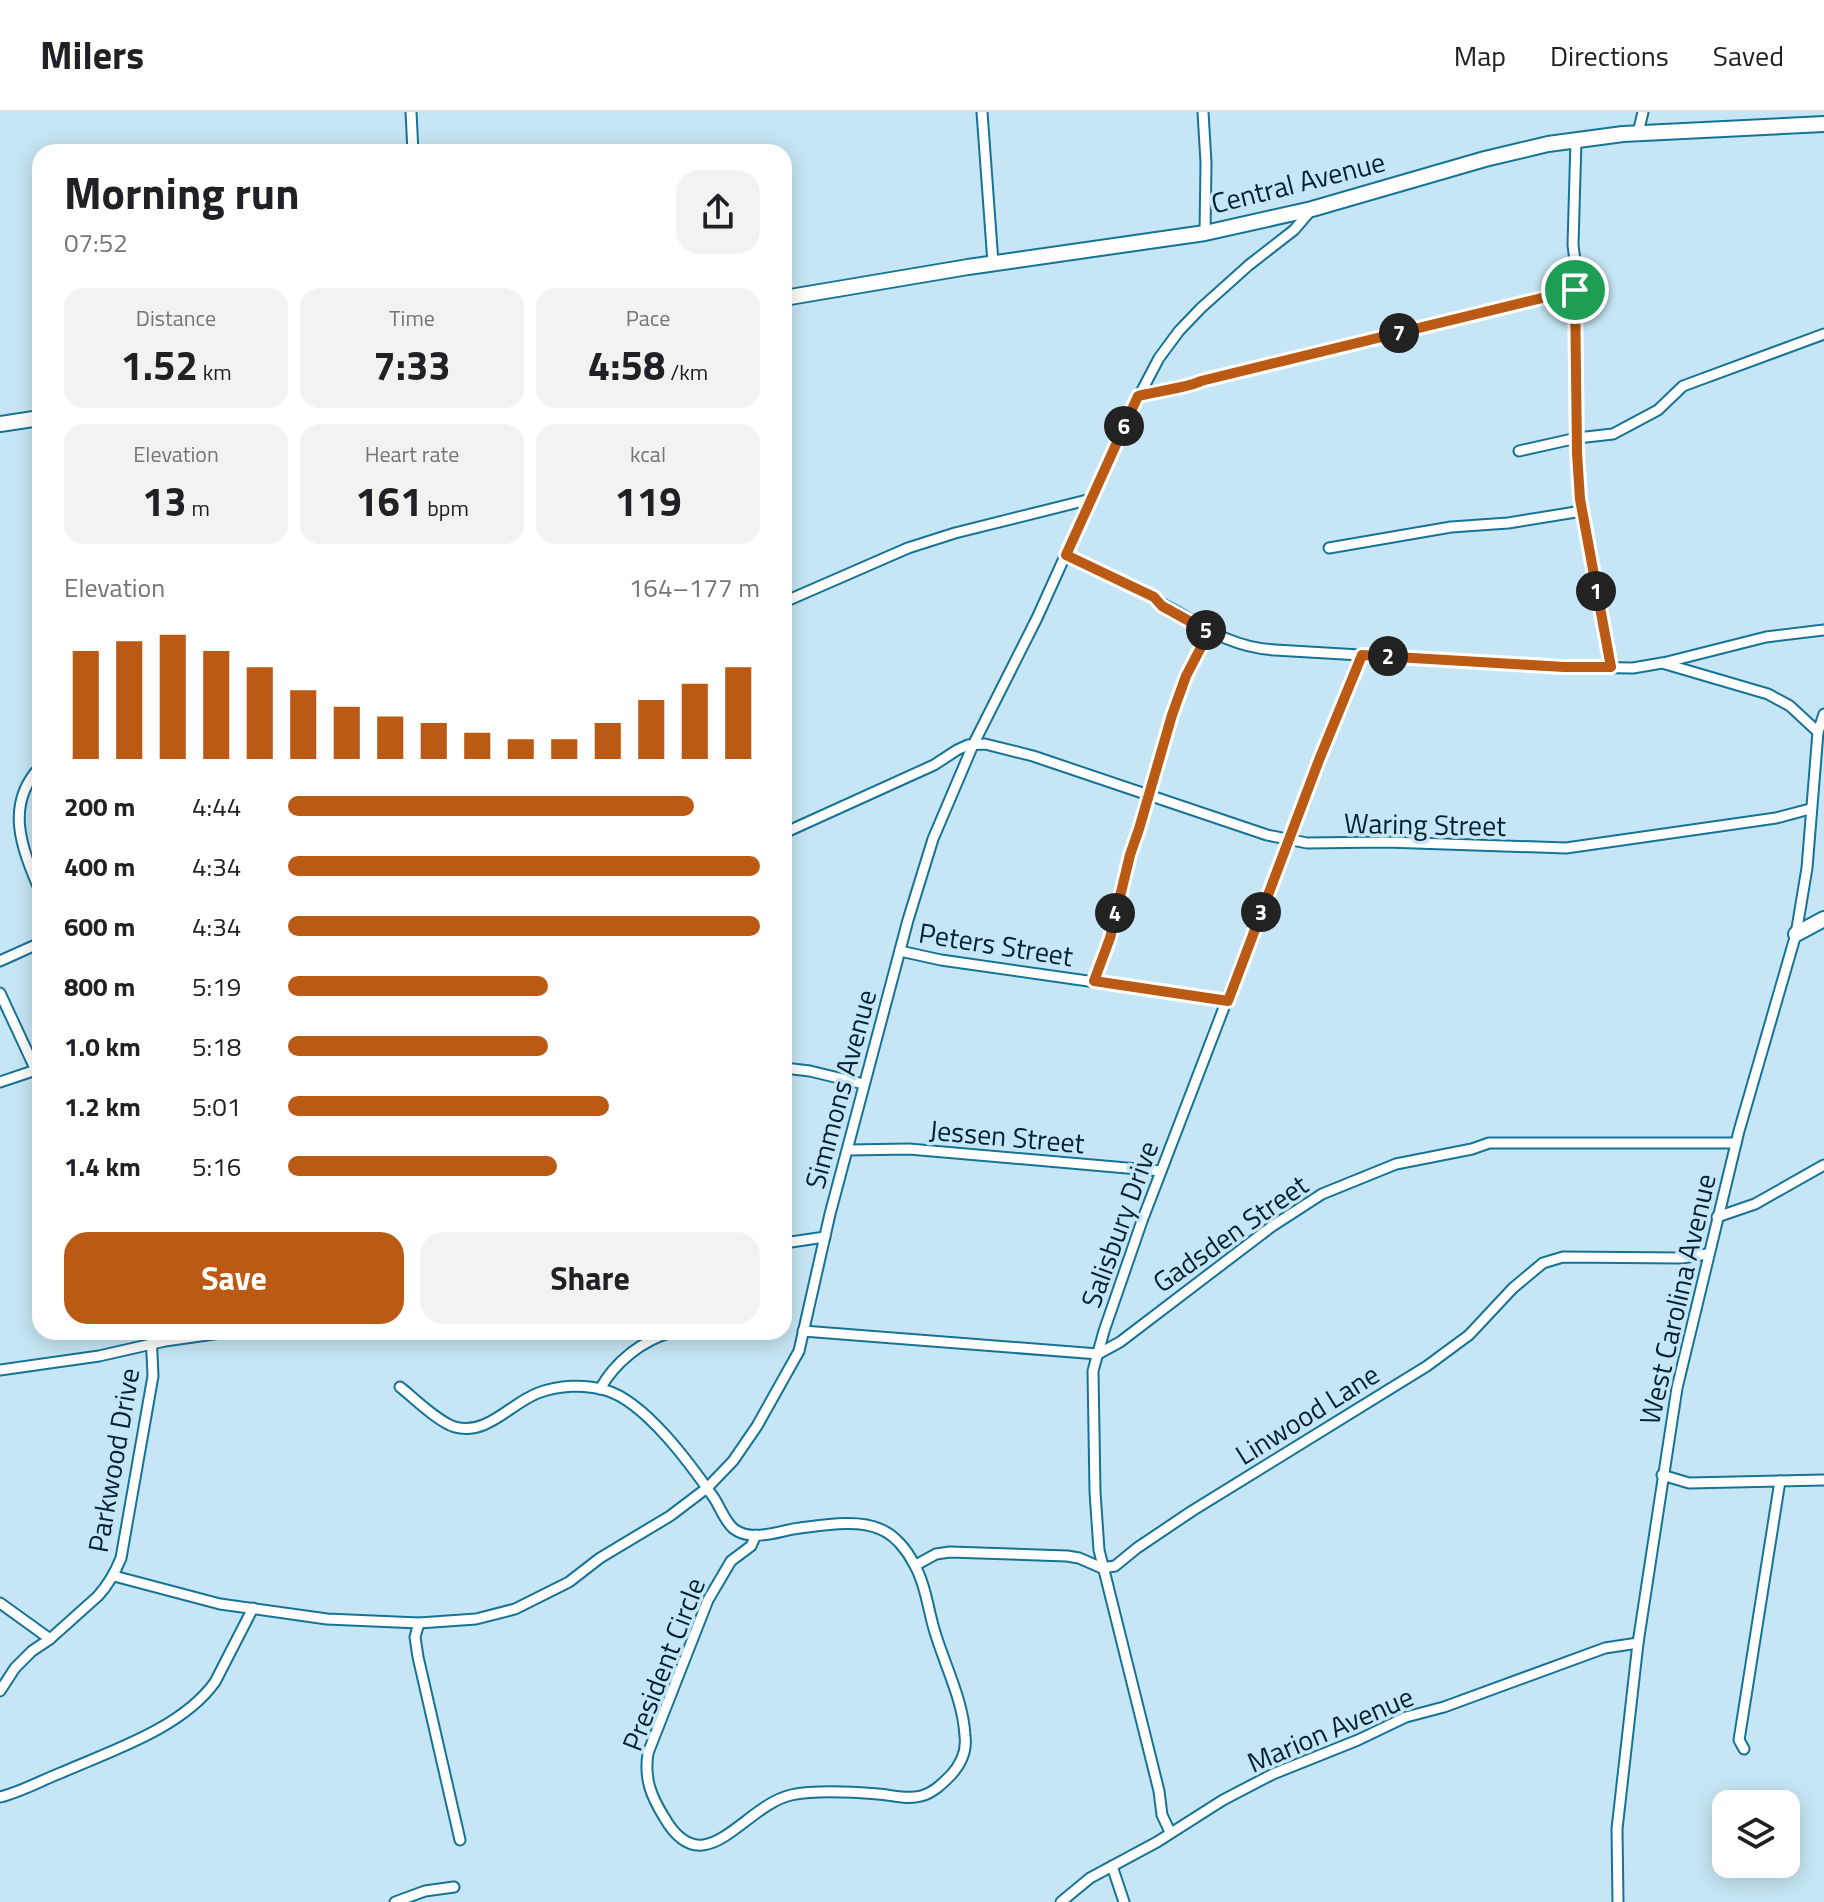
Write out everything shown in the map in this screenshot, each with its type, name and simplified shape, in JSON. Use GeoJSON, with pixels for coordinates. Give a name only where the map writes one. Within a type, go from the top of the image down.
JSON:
{"type":"FeatureCollection","features":[{"type":"Feature","properties":{"kind":"street"},"geometry":{"type":"LineString","coordinates":[[411,112],[413,144]]}},
{"type":"Feature","properties":{"kind":"street"},"geometry":{"type":"LineString","coordinates":[[982,112],[993,263]]}},
{"type":"Feature","properties":{"kind":"street"},"geometry":{"type":"LineString","coordinates":[[1203,112],[1205,233]]}},
{"type":"Feature","properties":{"kind":"street"},"geometry":{"type":"LineString","coordinates":[[1638,133],[1643,112]]}},
{"type":"Feature","properties":{"kind":"street","name":"Central Avenue"},"geometry":{"type":"LineString","coordinates":[[792,297],[993,263],[1205,233],[1312,209],[1485,159],[1576,140],[1638,133],[1824,124]]}},
{"type":"Feature","properties":{"kind":"street"},"geometry":{"type":"LineString","coordinates":[[1576,140],[1577,438],[1582,511],[1611,667]]}},
{"type":"Feature","properties":{"kind":"street","name":"Simmons Avenue"},"geometry":{"type":"LineString","coordinates":[[114,1576],[220,1604],[327,1619],[419,1623],[476,1619],[533,1601],[569,1582],[707,1488],[746,1445],[796,1357],[900,951],[933,839],[973,745],[1037,618],[1138,396],[1159,358],[1179,331],[1249,265],[1294,230],[1312,209]]}},
{"type":"Feature","properties":{"kind":"street"},"geometry":{"type":"LineString","coordinates":[[1138,396],[1183,385],[1193,386],[1201,381],[1575,290]]}},
{"type":"Feature","properties":{"kind":"street"},"geometry":{"type":"LineString","coordinates":[[1519,451],[1577,438],[1613,434],[1658,410],[1683,386],[1824,334]]}},
{"type":"Feature","properties":{"kind":"street"},"geometry":{"type":"LineString","coordinates":[[0,424],[32,419]]}},
{"type":"Feature","properties":{"kind":"street"},"geometry":{"type":"LineString","coordinates":[[792,599],[908,548],[1091,499]]}},
{"type":"Feature","properties":{"kind":"street"},"geometry":{"type":"LineString","coordinates":[[1329,548],[1451,527],[1508,523],[1582,511]]}},
{"type":"Feature","properties":{"kind":"street"},"geometry":{"type":"LineString","coordinates":[[1066,555],[1154,597],[1162,606],[1209,632],[1260,649],[1564,667],[1633,668],[1766,637],[1824,630]]}},
{"type":"Feature","properties":{"kind":"street"},"geometry":{"type":"LineString","coordinates":[[1094,981],[1110,938],[1130,855],[1178,696],[1209,632]]}},
{"type":"Feature","properties":{"kind":"street","name":"Salisbury Drive"},"geometry":{"type":"LineString","coordinates":[[1170,1832],[1162,1815],[1159,1791],[1102,1568],[1096,1523],[1092,1383],[1098,1354],[1161,1171],[1362,655]]}},
{"type":"Feature","properties":{"kind":"street"},"geometry":{"type":"LineString","coordinates":[[1662,663],[1768,694],[1790,706],[1818,732]]}},
{"type":"Feature","properties":{"kind":"street","name":"West Carolina Avenue"},"geometry":{"type":"LineString","coordinates":[[1618,1902],[1617,1829],[1638,1643],[1680,1367],[1736,1143],[1796,934],[1807,868],[1818,732],[1824,714]]}},
{"type":"Feature","properties":{"kind":"street","name":"Waring Street"},"geometry":{"type":"LineString","coordinates":[[973,745],[985,744],[1011,750],[1148,794],[1211,818],[1289,841],[1343,845],[1386,842],[1566,848],[1776,818],[1810,809]]}},
{"type":"Feature","properties":{"kind":"street"},"geometry":{"type":"LineString","coordinates":[[792,828],[973,745]]}},
{"type":"Feature","properties":{"kind":"street"},"geometry":{"type":"LineString","coordinates":[[32,778],[19,804],[18,816],[23,847],[32,870]]}},
{"type":"Feature","properties":{"kind":"street"},"geometry":{"type":"LineString","coordinates":[[1796,934],[1824,919]]}},
{"type":"Feature","properties":{"kind":"street"},"geometry":{"type":"LineString","coordinates":[[0,961],[32,947]]}},
{"type":"Feature","properties":{"kind":"street","name":"Peters Street"},"geometry":{"type":"LineString","coordinates":[[900,951],[941,960],[1228,1001]]}},
{"type":"Feature","properties":{"kind":"street"},"geometry":{"type":"LineString","coordinates":[[0,993],[32,1061]]}},
{"type":"Feature","properties":{"kind":"street"},"geometry":{"type":"LineString","coordinates":[[792,1069],[864,1084]]}},
{"type":"Feature","properties":{"kind":"street"},"geometry":{"type":"LineString","coordinates":[[0,1082],[32,1075]]}},
{"type":"Feature","properties":{"kind":"street","name":"Gadsden Street"},"geometry":{"type":"LineString","coordinates":[[1098,1354],[1120,1342],[1271,1227],[1322,1194],[1388,1166],[1489,1143],[1736,1143]]}},
{"type":"Feature","properties":{"kind":"street","name":"Jessen Street"},"geometry":{"type":"LineString","coordinates":[[848,1150],[909,1149],[1161,1171]]}},
{"type":"Feature","properties":{"kind":"street"},"geometry":{"type":"LineString","coordinates":[[1717,1217],[1755,1204],[1824,1165]]}},
{"type":"Feature","properties":{"kind":"street"},"geometry":{"type":"LineString","coordinates":[[792,1242],[825,1237]]}},
{"type":"Feature","properties":{"kind":"street","name":"Linwood Lane"},"geometry":{"type":"LineString","coordinates":[[1102,1568],[1115,1566],[1147,1540],[1192,1511],[1427,1366],[1469,1335],[1513,1288],[1543,1263],[1563,1257],[1682,1258],[1707,1254]]}},
{"type":"Feature","properties":{"kind":"street"},"geometry":{"type":"LineString","coordinates":[[803,1331],[1098,1354]]}},
{"type":"Feature","properties":{"kind":"street","name":"Parkwood Drive"},"geometry":{"type":"LineString","coordinates":[[0,1691],[15,1668],[98,1596],[114,1576],[121,1558],[153,1376],[152,1340]]}},
{"type":"Feature","properties":{"kind":"street"},"geometry":{"type":"LineString","coordinates":[[0,1370],[99,1356],[173,1340]]}},
{"type":"Feature","properties":{"kind":"street"},"geometry":{"type":"LineString","coordinates":[[600,1389],[621,1359],[658,1340]]}},
{"type":"Feature","properties":{"kind":"street"},"geometry":{"type":"LineString","coordinates":[[400,1387],[454,1427],[489,1423],[517,1403],[557,1387],[600,1389],[638,1409],[707,1488],[733,1528],[756,1535]]}},
{"type":"Feature","properties":{"kind":"street"},"geometry":{"type":"LineString","coordinates":[[1662,1475],[1689,1483],[1824,1480]]}},
{"type":"Feature","properties":{"kind":"street"},"geometry":{"type":"LineString","coordinates":[[1744,1749],[1739,1740],[1780,1481]]}},
{"type":"Feature","properties":{"kind":"street","name":"President Circle"},"geometry":{"type":"LineString","coordinates":[[863,1524],[882,1529],[890,1535],[916,1565],[955,1689],[965,1733],[964,1752],[956,1770],[935,1790],[917,1797],[868,1793],[789,1796],[769,1804],[713,1843],[697,1847],[688,1845],[672,1832],[656,1804],[648,1785],[648,1753],[708,1600],[731,1561],[751,1546],[756,1535],[803,1527],[863,1524]]}},
{"type":"Feature","properties":{"kind":"street"},"geometry":{"type":"LineString","coordinates":[[916,1565],[936,1554],[965,1551],[1079,1558],[1102,1568]]}},
{"type":"Feature","properties":{"kind":"street"},"geometry":{"type":"LineString","coordinates":[[0,1603],[50,1639]]}},
{"type":"Feature","properties":{"kind":"street"},"geometry":{"type":"LineString","coordinates":[[0,1797],[140,1739],[187,1710],[215,1682],[253,1608]]}},
{"type":"Feature","properties":{"kind":"street"},"geometry":{"type":"LineString","coordinates":[[419,1623],[415,1637],[418,1657],[460,1840]]}},
{"type":"Feature","properties":{"kind":"street","name":"Marion Avenue"},"geometry":{"type":"LineString","coordinates":[[1061,1902],[1090,1878],[1273,1774],[1406,1717],[1444,1707],[1605,1648],[1638,1643]]}},
{"type":"Feature","properties":{"kind":"street"},"geometry":{"type":"LineString","coordinates":[[1112,1866],[1124,1902]]}},
{"type":"Feature","properties":{"kind":"street"},"geometry":{"type":"LineString","coordinates":[[395,1902],[425,1891],[454,1887]]}},
{"type":"Feature","properties":{"kind":"route"},"geometry":{"type":"LineString","coordinates":[[1575,290],[1580,499],[1611,667],[1362,655],[1228,1001],[1094,981],[1110,938],[1130,855],[1172,715],[1186,676],[1209,632],[1175,610],[1162,606],[1154,597],[1066,555],[1138,396],[1183,385],[1193,386],[1201,381],[1575,290]]}}]}
